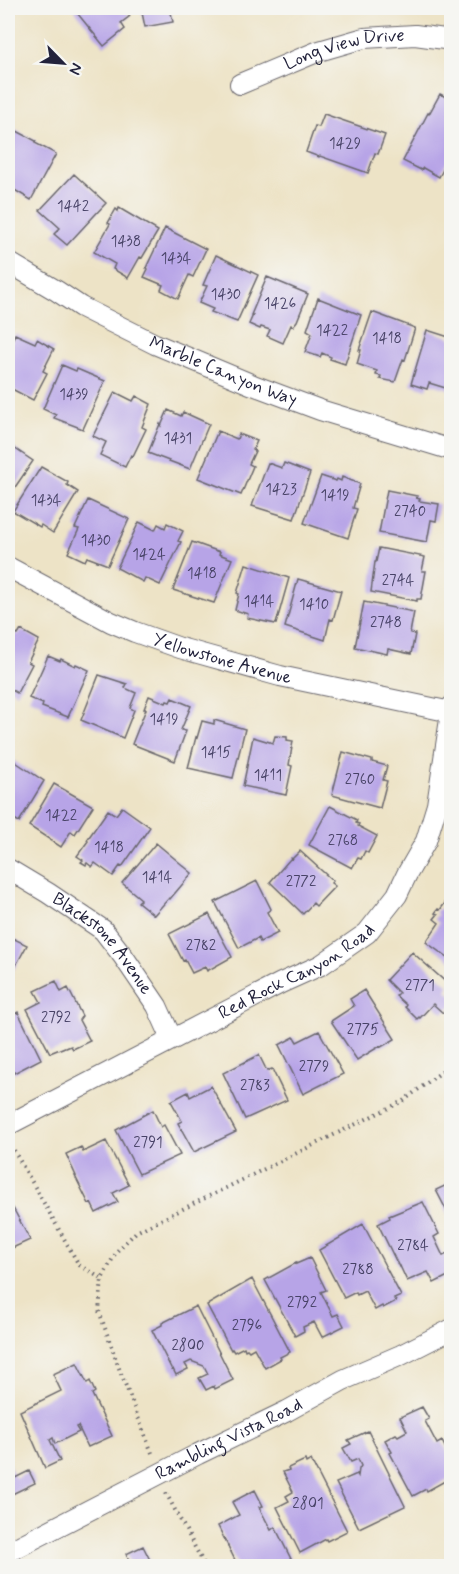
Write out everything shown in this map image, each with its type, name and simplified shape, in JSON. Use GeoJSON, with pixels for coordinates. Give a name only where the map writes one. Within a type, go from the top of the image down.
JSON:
{"type":"FeatureCollection","features":[{"type":"Feature","properties":{"kind":"street","name":"Long View Drive"},"geometry":{"type":"LineString","coordinates":[[240,84],[319,51],[364,38],[415,35],[452,40]]}},
{"type":"Feature","properties":{"kind":"street","name":"Marble Canyon Way"},"geometry":{"type":"LineString","coordinates":[[8,262],[81,307],[155,344],[320,410],[452,450]]}},
{"type":"Feature","properties":{"kind":"street","name":"Yellowstone Avenue"},"geometry":{"type":"LineString","coordinates":[[8,567],[111,622],[180,648],[280,676],[451,709]]}},
{"type":"Feature","properties":{"kind":"street","name":"Red Rock Canyon Road"},"geometry":{"type":"LineString","coordinates":[[8,1125],[281,983],[321,965],[367,933],[397,895],[406,874],[426,841],[437,805],[451,709]]}},
{"type":"Feature","properties":{"kind":"street","name":"Blackstone Avenue"},"geometry":{"type":"LineString","coordinates":[[8,869],[48,892],[103,930],[157,1006],[172,1039]]}},
{"type":"Feature","properties":{"kind":"street","name":"Rambling Vista Road"},"geometry":{"type":"LineString","coordinates":[[8,1552],[156,1475],[287,1411],[343,1380],[401,1355],[452,1329]]}},
{"type":"Feature","properties":{"kind":"path"},"geometry":{"type":"LineString","coordinates":[[205,1566],[156,1475],[152,1449],[120,1371],[99,1311],[102,1279],[116,1252],[136,1232],[403,1101],[452,1064]]}},
{"type":"Feature","properties":{"kind":"path"},"geometry":{"type":"LineString","coordinates":[[8,1138],[79,1264],[102,1279]]}},
{"type":"Feature","properties":{"kind":"building"},"geometry":{"type":"Polygon","coordinates":[[[73,8],[124,8],[130,16],[121,23],[125,29],[104,46],[73,8]]]}},
{"type":"Feature","properties":{"kind":"building"},"geometry":{"type":"Polygon","coordinates":[[[141,8],[170,8],[173,22],[145,27],[141,8]]]}},
{"type":"Feature","properties":{"kind":"building"},"geometry":{"type":"Polygon","coordinates":[[[196,8],[225,8],[225,9],[197,13],[196,8]]]}},
{"type":"Feature","properties":{"kind":"building"},"geometry":{"type":"Polygon","coordinates":[[[440,94],[452,100],[452,153],[439,177],[403,161],[440,94]]]}},
{"type":"Feature","properties":{"kind":"building"},"geometry":{"type":"Polygon","coordinates":[[[324,114],[385,135],[368,173],[306,152],[315,126],[319,127],[324,114]]]}},
{"type":"Feature","properties":{"kind":"building"},"geometry":{"type":"Polygon","coordinates":[[[15,130],[56,154],[31,200],[8,186],[8,145],[15,130]]]}},
{"type":"Feature","properties":{"kind":"building"},"geometry":{"type":"Polygon","coordinates":[[[74,174],[106,203],[67,245],[54,234],[60,228],[40,210],[74,174]]]}},
{"type":"Feature","properties":{"kind":"building"},"geometry":{"type":"Polygon","coordinates":[[[119,208],[158,231],[128,278],[113,269],[115,264],[94,252],[110,224],[108,223],[116,209],[118,211],[119,208]]]}},
{"type":"Feature","properties":{"kind":"building"},"geometry":{"type":"Polygon","coordinates":[[[165,228],[206,249],[193,277],[189,275],[178,299],[161,290],[163,285],[144,277],[165,228]]]}},
{"type":"Feature","properties":{"kind":"building"},"geometry":{"type":"Polygon","coordinates":[[[216,255],[258,275],[237,322],[211,312],[213,309],[199,303],[207,286],[203,285],[216,255]]]}},
{"type":"Feature","properties":{"kind":"building"},"geometry":{"type":"Polygon","coordinates":[[[267,277],[308,294],[297,321],[293,326],[291,325],[283,343],[267,336],[270,330],[249,324],[267,277]]]}},
{"type":"Feature","properties":{"kind":"building"},"geometry":{"type":"Polygon","coordinates":[[[318,298],[361,315],[345,364],[330,359],[331,357],[322,353],[320,357],[305,352],[312,333],[307,330],[318,298]]]}},
{"type":"Feature","properties":{"kind":"building"},"geometry":{"type":"Polygon","coordinates":[[[372,312],[415,328],[395,382],[380,379],[381,376],[376,375],[377,371],[357,364],[361,350],[359,350],[372,312]]]}},
{"type":"Feature","properties":{"kind":"building"},"geometry":{"type":"Polygon","coordinates":[[[427,330],[452,338],[452,390],[429,383],[427,389],[411,384],[427,330]]]}},
{"type":"Feature","properties":{"kind":"building"},"geometry":{"type":"Polygon","coordinates":[[[15,334],[35,343],[37,339],[54,349],[43,371],[47,373],[33,400],[8,387],[8,349],[15,334]]]}},
{"type":"Feature","properties":{"kind":"building"},"geometry":{"type":"Polygon","coordinates":[[[62,365],[105,381],[83,429],[54,418],[56,415],[43,409],[62,365]]]}},
{"type":"Feature","properties":{"kind":"building"},"geometry":{"type":"Polygon","coordinates":[[[115,392],[133,401],[136,396],[151,404],[142,427],[146,429],[125,467],[100,455],[106,442],[93,436],[115,392]]]}},
{"type":"Feature","properties":{"kind":"building"},"geometry":{"type":"Polygon","coordinates":[[[168,410],[181,416],[183,412],[209,424],[190,469],[148,453],[168,410]]]}},
{"type":"Feature","properties":{"kind":"building"},"geometry":{"type":"Polygon","coordinates":[[[218,431],[237,439],[239,434],[257,441],[249,464],[253,466],[241,495],[198,478],[218,431]]]}},
{"type":"Feature","properties":{"kind":"building"},"geometry":{"type":"Polygon","coordinates":[[[8,444],[33,461],[9,496],[8,495],[8,444]]]}},
{"type":"Feature","properties":{"kind":"building"},"geometry":{"type":"Polygon","coordinates":[[[268,463],[282,468],[284,463],[310,473],[294,519],[252,506],[268,463]]]}},
{"type":"Feature","properties":{"kind":"building"},"geometry":{"type":"Polygon","coordinates":[[[41,467],[68,482],[67,485],[78,492],[53,533],[13,511],[41,467]]]}},
{"type":"Feature","properties":{"kind":"building"},"geometry":{"type":"Polygon","coordinates":[[[321,476],[336,481],[337,479],[341,481],[342,477],[360,484],[353,508],[357,509],[348,538],[304,523],[321,476]]]}},
{"type":"Feature","properties":{"kind":"building"},"geometry":{"type":"Polygon","coordinates":[[[387,490],[417,496],[419,501],[439,504],[436,521],[431,520],[427,542],[379,533],[387,490]]]}},
{"type":"Feature","properties":{"kind":"building"},"geometry":{"type":"Polygon","coordinates":[[[88,500],[129,519],[108,565],[87,557],[85,561],[68,553],[79,529],[75,528],[88,500]]]}},
{"type":"Feature","properties":{"kind":"building"},"geometry":{"type":"Polygon","coordinates":[[[139,522],[155,530],[158,524],[165,528],[167,523],[183,531],[178,541],[181,542],[160,585],[145,578],[143,582],[117,568],[139,522]]]}},
{"type":"Feature","properties":{"kind":"building"},"geometry":{"type":"Polygon","coordinates":[[[192,542],[232,559],[214,603],[173,590],[192,542]]]}},
{"type":"Feature","properties":{"kind":"building"},"geometry":{"type":"Polygon","coordinates":[[[379,548],[425,557],[422,571],[426,571],[421,599],[417,601],[371,592],[379,548]]]}},
{"type":"Feature","properties":{"kind":"building"},"geometry":{"type":"Polygon","coordinates":[[[246,564],[289,578],[276,624],[247,618],[248,614],[235,610],[239,594],[237,593],[246,564]]]}},
{"type":"Feature","properties":{"kind":"building"},"geometry":{"type":"Polygon","coordinates":[[[298,579],[341,591],[325,640],[285,627],[298,579]]]}},
{"type":"Feature","properties":{"kind":"building"},"geometry":{"type":"Polygon","coordinates":[[[364,602],[414,612],[410,633],[415,634],[411,654],[388,649],[387,654],[355,647],[364,602]]]}},
{"type":"Feature","properties":{"kind":"building"},"geometry":{"type":"Polygon","coordinates":[[[8,629],[18,635],[21,630],[39,640],[28,662],[32,664],[17,693],[8,688],[8,629]]]}},
{"type":"Feature","properties":{"kind":"building"},"geometry":{"type":"Polygon","coordinates":[[[48,656],[89,670],[68,717],[42,707],[43,704],[29,698],[48,656]]]}},
{"type":"Feature","properties":{"kind":"building"},"geometry":{"type":"Polygon","coordinates":[[[99,675],[127,684],[125,688],[136,693],[130,708],[134,710],[123,738],[81,720],[99,675]]]}},
{"type":"Feature","properties":{"kind":"building"},"geometry":{"type":"Polygon","coordinates":[[[149,696],[166,703],[172,698],[191,706],[181,730],[186,731],[175,761],[132,744],[149,696]]]}},
{"type":"Feature","properties":{"kind":"building"},"geometry":{"type":"Polygon","coordinates":[[[214,720],[245,729],[233,778],[188,768],[202,721],[214,724],[214,720]]]}},
{"type":"Feature","properties":{"kind":"building"},"geometry":{"type":"Polygon","coordinates":[[[275,736],[287,737],[287,740],[293,741],[289,765],[292,766],[286,795],[243,786],[253,737],[273,743],[275,736]]]}},
{"type":"Feature","properties":{"kind":"building"},"geometry":{"type":"Polygon","coordinates":[[[343,752],[387,766],[383,780],[387,781],[380,808],[332,795],[343,752]]]}},
{"type":"Feature","properties":{"kind":"building"},"geometry":{"type":"Polygon","coordinates":[[[8,757],[44,781],[19,822],[8,815],[8,757]]]}},
{"type":"Feature","properties":{"kind":"building"},"geometry":{"type":"Polygon","coordinates":[[[54,784],[93,806],[75,834],[71,831],[61,847],[29,826],[54,784]]]}},
{"type":"Feature","properties":{"kind":"building"},"geometry":{"type":"Polygon","coordinates":[[[330,806],[357,820],[358,826],[377,836],[368,853],[365,851],[352,868],[309,845],[330,806]]]}},
{"type":"Feature","properties":{"kind":"building"},"geometry":{"type":"Polygon","coordinates":[[[122,807],[150,827],[113,876],[95,863],[92,867],[87,863],[86,865],[77,856],[108,810],[116,815],[122,807]]]}},
{"type":"Feature","properties":{"kind":"building"},"geometry":{"type":"Polygon","coordinates":[[[156,843],[192,873],[154,915],[138,902],[141,899],[122,883],[156,843]]]}},
{"type":"Feature","properties":{"kind":"building"},"geometry":{"type":"Polygon","coordinates":[[[300,851],[333,881],[331,883],[335,886],[316,906],[313,903],[303,914],[270,882],[300,851]]]}},
{"type":"Feature","properties":{"kind":"building"},"geometry":{"type":"Polygon","coordinates":[[[257,881],[271,909],[267,912],[278,933],[260,942],[258,938],[239,948],[215,902],[257,881]]]}},
{"type":"Feature","properties":{"kind":"building"},"geometry":{"type":"Polygon","coordinates":[[[445,903],[452,907],[452,961],[426,942],[439,923],[434,919],[438,914],[435,913],[445,903]]]}},
{"type":"Feature","properties":{"kind":"building"},"geometry":{"type":"Polygon","coordinates":[[[209,914],[232,957],[207,971],[205,967],[192,973],[169,934],[209,914]]]}},
{"type":"Feature","properties":{"kind":"building"},"geometry":{"type":"Polygon","coordinates":[[[8,936],[27,945],[8,980],[8,936]]]}},
{"type":"Feature","properties":{"kind":"building"},"geometry":{"type":"Polygon","coordinates":[[[412,952],[449,985],[446,990],[452,995],[452,1005],[443,1013],[433,1004],[417,1019],[396,996],[399,993],[386,980],[412,952]]]}},
{"type":"Feature","properties":{"kind":"building"},"geometry":{"type":"Polygon","coordinates":[[[56,981],[61,992],[68,988],[82,1016],[79,1020],[90,1041],[73,1049],[71,1046],[65,1047],[50,1053],[27,1009],[41,1002],[35,991],[56,981]]]}},
{"type":"Feature","properties":{"kind":"building"},"geometry":{"type":"Polygon","coordinates":[[[364,990],[395,1039],[357,1060],[331,1021],[354,1006],[350,999],[364,990]]]}},
{"type":"Feature","properties":{"kind":"building"},"geometry":{"type":"Polygon","coordinates":[[[18,1012],[41,1059],[14,1073],[12,1070],[8,1072],[8,1018],[18,1012]]]}},
{"type":"Feature","properties":{"kind":"building"},"geometry":{"type":"Polygon","coordinates":[[[319,1031],[343,1074],[303,1094],[279,1045],[294,1037],[297,1042],[319,1031]]]}},
{"type":"Feature","properties":{"kind":"building"},"geometry":{"type":"Polygon","coordinates":[[[259,1055],[267,1071],[272,1069],[287,1100],[245,1119],[223,1073],[259,1055]]]}},
{"type":"Feature","properties":{"kind":"building"},"geometry":{"type":"Polygon","coordinates":[[[211,1086],[236,1132],[194,1152],[178,1123],[182,1121],[171,1101],[188,1092],[190,1097],[211,1086]]]}},
{"type":"Feature","properties":{"kind":"building"},"geometry":{"type":"Polygon","coordinates":[[[153,1110],[161,1127],[164,1125],[180,1155],[139,1174],[116,1130],[153,1110]]]}},
{"type":"Feature","properties":{"kind":"building"},"geometry":{"type":"Polygon","coordinates":[[[106,1141],[129,1185],[113,1193],[118,1202],[96,1213],[91,1203],[89,1204],[66,1154],[81,1147],[83,1152],[106,1141]]]}},
{"type":"Feature","properties":{"kind":"building"},"geometry":{"type":"Polygon","coordinates":[[[452,1180],[452,1221],[436,1190],[452,1180]]]}},
{"type":"Feature","properties":{"kind":"building"},"geometry":{"type":"Polygon","coordinates":[[[423,1202],[439,1234],[434,1237],[443,1256],[447,1254],[452,1263],[452,1274],[434,1283],[428,1272],[407,1281],[378,1224],[390,1218],[389,1216],[423,1202]]]}},
{"type":"Feature","properties":{"kind":"building"},"geometry":{"type":"Polygon","coordinates":[[[13,1208],[30,1240],[8,1250],[8,1211],[13,1208]]]}},
{"type":"Feature","properties":{"kind":"building"},"geometry":{"type":"Polygon","coordinates":[[[363,1224],[401,1296],[383,1308],[382,1306],[375,1310],[365,1291],[357,1295],[356,1292],[344,1298],[319,1250],[363,1224]]]}},
{"type":"Feature","properties":{"kind":"building"},"geometry":{"type":"Polygon","coordinates":[[[310,1258],[326,1290],[321,1292],[333,1316],[338,1314],[344,1326],[322,1337],[314,1322],[303,1327],[304,1331],[295,1336],[265,1280],[310,1258]]]}},
{"type":"Feature","properties":{"kind":"building"},"geometry":{"type":"Polygon","coordinates":[[[252,1279],[290,1352],[265,1368],[254,1348],[249,1351],[244,1347],[234,1352],[231,1350],[207,1305],[252,1279]]]}},
{"type":"Feature","properties":{"kind":"building"},"geometry":{"type":"Polygon","coordinates":[[[196,1306],[233,1380],[215,1389],[214,1386],[206,1390],[199,1378],[208,1374],[204,1366],[191,1361],[185,1364],[188,1369],[176,1375],[152,1330],[196,1306]]]}},
{"type":"Feature","properties":{"kind":"building"},"geometry":{"type":"Polygon","coordinates":[[[77,1363],[87,1383],[90,1381],[95,1392],[92,1394],[112,1436],[88,1447],[78,1426],[76,1427],[79,1432],[55,1444],[53,1438],[50,1440],[60,1461],[45,1468],[20,1411],[61,1391],[53,1374],[77,1363]]]}},
{"type":"Feature","properties":{"kind":"building"},"geometry":{"type":"Polygon","coordinates":[[[422,1407],[429,1419],[425,1421],[437,1444],[442,1441],[452,1461],[452,1477],[413,1496],[385,1440],[407,1431],[400,1417],[422,1407]]]}},
{"type":"Feature","properties":{"kind":"building"},"geometry":{"type":"Polygon","coordinates":[[[368,1431],[405,1506],[359,1528],[336,1483],[357,1474],[358,1476],[361,1466],[358,1459],[351,1462],[343,1448],[351,1444],[348,1440],[368,1431]]]}},
{"type":"Feature","properties":{"kind":"building"},"geometry":{"type":"Polygon","coordinates":[[[305,1460],[306,1463],[311,1460],[347,1531],[300,1553],[277,1507],[289,1501],[286,1496],[293,1492],[283,1472],[305,1460]]]}},
{"type":"Feature","properties":{"kind":"building"},"geometry":{"type":"Polygon","coordinates":[[[8,1462],[15,1478],[29,1471],[35,1483],[8,1496],[8,1462]]]}},
{"type":"Feature","properties":{"kind":"building"},"geometry":{"type":"Polygon","coordinates":[[[255,1490],[263,1506],[259,1507],[271,1530],[275,1527],[291,1559],[278,1566],[238,1566],[218,1526],[239,1515],[232,1502],[255,1490]]]}},
{"type":"Feature","properties":{"kind":"building"},"geometry":{"type":"Polygon","coordinates":[[[143,1546],[153,1566],[132,1566],[126,1554],[143,1546]]]}}]}
